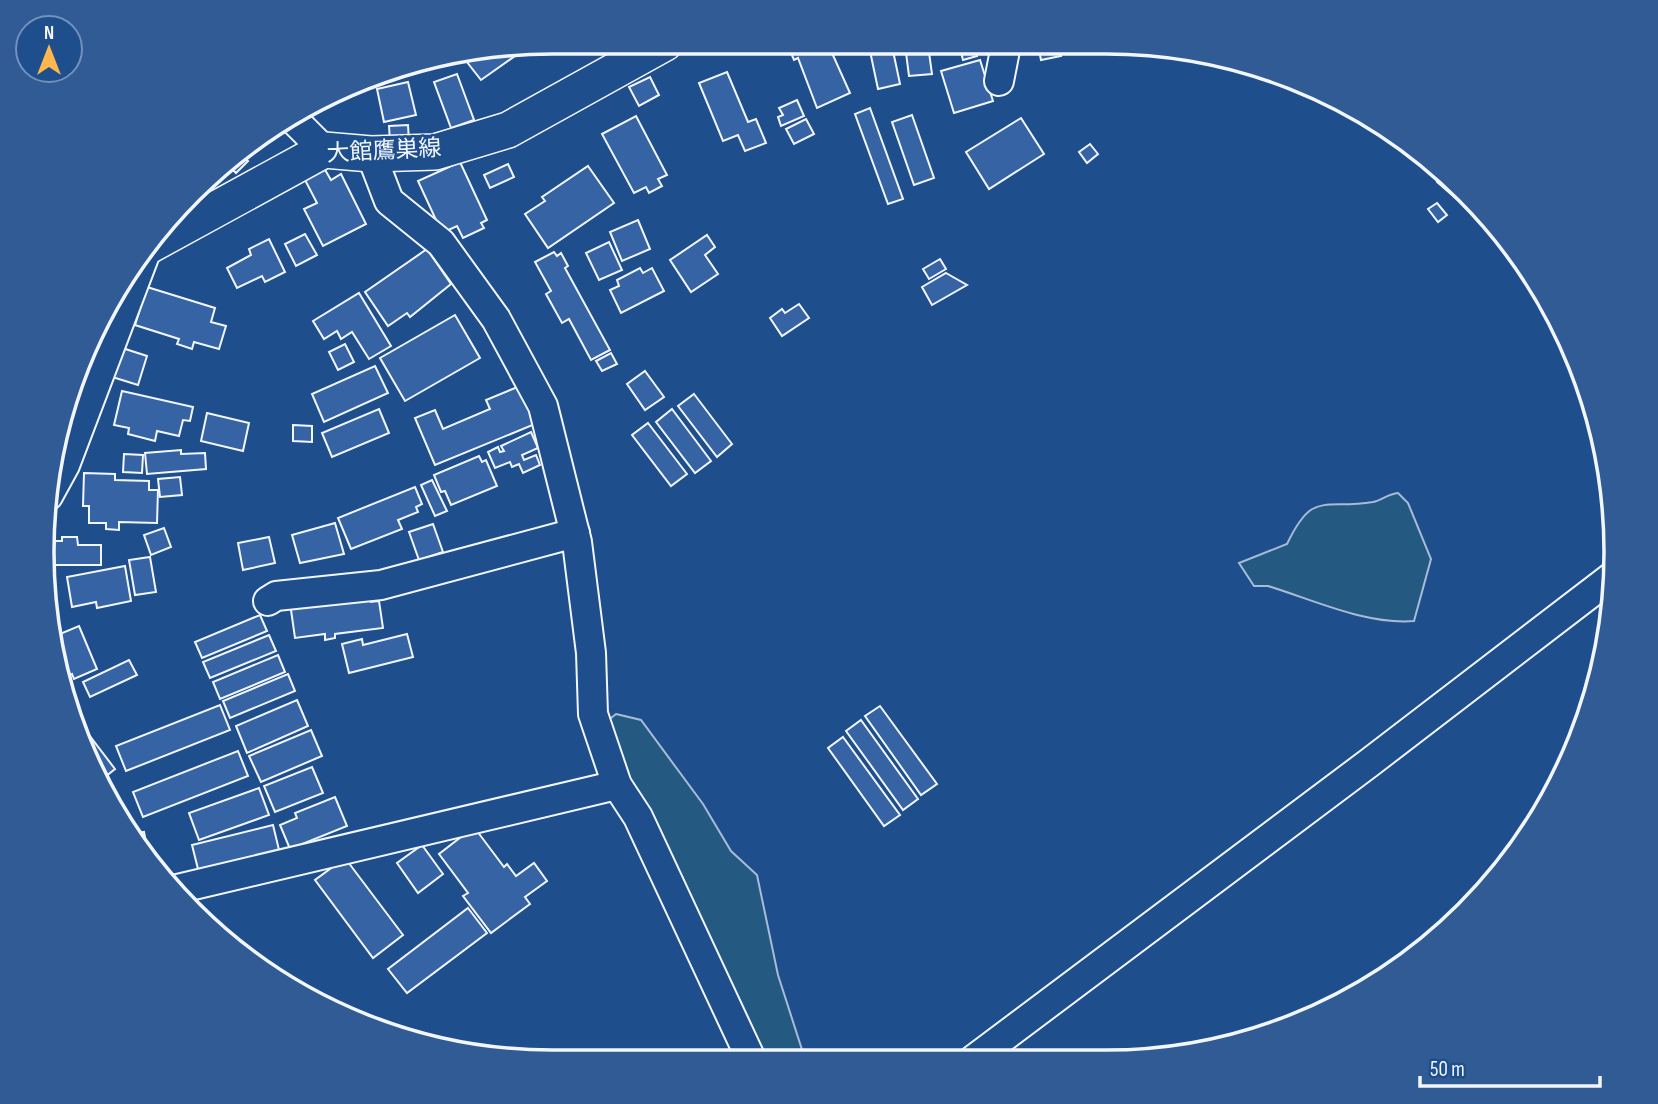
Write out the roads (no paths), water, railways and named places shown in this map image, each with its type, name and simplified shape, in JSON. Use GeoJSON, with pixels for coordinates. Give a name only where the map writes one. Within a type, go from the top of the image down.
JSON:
{"type":"FeatureCollection","features":[{"type":"Feature","properties":{"kind":"main road","name":"大館鷹巣線"},"geometry":{"type":"LineString","coordinates":[[167,237],[324,150],[371,154],[435,152],[508,130],[645,54]]}},
{"type":"Feature","properties":{"kind":"street"},"geometry":{"type":"LineString","coordinates":[[999,81],[1004,54]]}},
{"type":"Feature","properties":{"kind":"street"},"geometry":{"type":"LineString","coordinates":[[298,124],[324,150]]}},
{"type":"Feature","properties":{"kind":"street"},"geometry":{"type":"LineString","coordinates":[[371,154],[389,201],[441,243],[496,318],[543,406],[575,533],[591,653],[593,714],[617,785],[638,817],[747,1050]]}},
{"type":"Feature","properties":{"kind":"street"},"geometry":{"type":"LineString","coordinates":[[61,472],[131,286]]}},
{"type":"Feature","properties":{"kind":"street"},"geometry":{"type":"LineString","coordinates":[[268,601],[275,596],[381,585],[575,533]]}},
{"type":"Feature","properties":{"kind":"street"},"geometry":{"type":"LineString","coordinates":[[986,1050],[1370,764],[1603,584]]}},
{"type":"Feature","properties":{"kind":"street"},"geometry":{"type":"LineString","coordinates":[[185,887],[617,785]]}}]}
